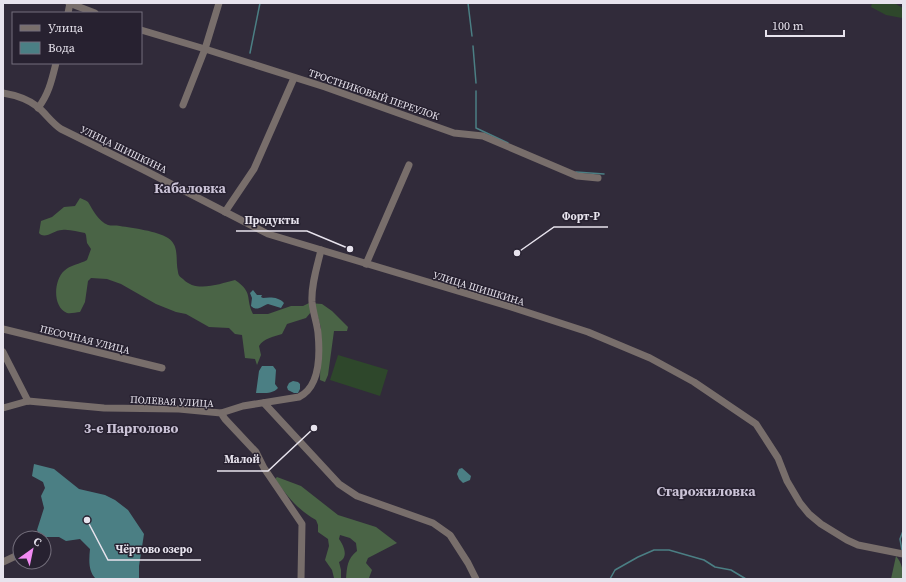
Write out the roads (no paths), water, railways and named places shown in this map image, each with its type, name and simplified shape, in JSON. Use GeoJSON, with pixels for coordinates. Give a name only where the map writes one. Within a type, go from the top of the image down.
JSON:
{"type":"FeatureCollection","features":[{"type":"Feature","properties":{"kind":"street"},"geometry":{"type":"LineString","coordinates":[[70,3],[92,12]]}},
{"type":"Feature","properties":{"kind":"street"},"geometry":{"type":"LineString","coordinates":[[183,104],[205,49],[219,3]]}},
{"type":"Feature","properties":{"kind":"street","name":"ТРОСТНИКОВЫЙ ПЕРЕУЛОК"},"geometry":{"type":"LineString","coordinates":[[142,30],[325,87],[454,133],[483,136],[577,176],[598,178]]}},
{"type":"Feature","properties":{"kind":"street"},"geometry":{"type":"LineString","coordinates":[[38,108],[45,100],[56,64]]}},
{"type":"Feature","properties":{"kind":"street"},"geometry":{"type":"LineString","coordinates":[[225,212],[254,169],[294,78]]}},
{"type":"Feature","properties":{"kind":"street","name":"УЛИЦА ШИШКИНА"},"geometry":{"type":"LineString","coordinates":[[3,92],[21,98],[38,108],[61,129],[268,234],[511,307],[588,332],[650,358],[694,382],[756,424],[778,458],[787,480],[800,503],[820,524],[858,546],[903,554]]}},
{"type":"Feature","properties":{"kind":"street"},"geometry":{"type":"LineString","coordinates":[[366,264],[409,165]]}},
{"type":"Feature","properties":{"kind":"street"},"geometry":{"type":"LineString","coordinates":[[221,413],[243,406],[299,397],[306,394],[312,384],[317,370],[319,349],[318,331],[312,302],[315,274],[321,250]]}},
{"type":"Feature","properties":{"kind":"street","name":"ПЕСОЧНАЯ УЛИЦА"},"geometry":{"type":"LineString","coordinates":[[3,329],[162,368]]}},
{"type":"Feature","properties":{"kind":"street"},"geometry":{"type":"LineString","coordinates":[[3,352],[28,401]]}},
{"type":"Feature","properties":{"kind":"street","name":"ПОЛЕВАЯ УЛИЦА"},"geometry":{"type":"LineString","coordinates":[[3,408],[28,401],[104,408],[178,409],[221,413],[256,452],[264,468],[302,524],[301,579]]}},
{"type":"Feature","properties":{"kind":"street"},"geometry":{"type":"LineString","coordinates":[[264,403],[339,484],[357,496],[433,523],[450,535],[468,563],[476,579]]}},
{"type":"Feature","properties":{"kind":"water"},"geometry":{"type":"Polygon","coordinates":[[[253,290],[257,295],[262,295],[261,297],[263,298],[277,299],[284,303],[281,308],[268,304],[257,309],[253,308],[251,306],[252,298],[250,293],[253,290]]]}},
{"type":"Feature","properties":{"kind":"water"},"geometry":{"type":"Polygon","coordinates":[[[262,366],[273,366],[276,370],[275,384],[278,388],[276,390],[268,393],[256,393],[259,371],[262,366]]]}},
{"type":"Feature","properties":{"kind":"water"},"geometry":{"type":"Polygon","coordinates":[[[293,381],[300,384],[298,393],[288,390],[287,387],[289,383],[293,381]]]}},
{"type":"Feature","properties":{"kind":"water"},"geometry":{"type":"Polygon","coordinates":[[[34,464],[54,469],[79,489],[105,495],[115,500],[128,510],[144,534],[139,566],[139,579],[96,579],[90,569],[90,549],[80,539],[66,541],[59,537],[52,537],[52,530],[37,530],[44,508],[41,496],[45,488],[43,482],[32,476],[34,464]]]}},
{"type":"Feature","properties":{"kind":"water"},"geometry":{"type":"Polygon","coordinates":[[[462,468],[471,476],[470,480],[463,483],[457,474],[459,469],[462,468]]]}},
{"type":"Feature","properties":{"kind":"waterway"},"geometry":{"type":"LineString","coordinates":[[250,53],[260,3]]}},
{"type":"Feature","properties":{"kind":"waterway"},"geometry":{"type":"LineString","coordinates":[[468,3],[472,36]]}},
{"type":"Feature","properties":{"kind":"waterway"},"geometry":{"type":"LineString","coordinates":[[473,46],[476,83]]}},
{"type":"Feature","properties":{"kind":"waterway"},"geometry":{"type":"LineString","coordinates":[[476,91],[476,128],[508,143]]}},
{"type":"Feature","properties":{"kind":"waterway"},"geometry":{"type":"LineString","coordinates":[[576,172],[604,174]]}},
{"type":"Feature","properties":{"kind":"waterway"},"geometry":{"type":"LineString","coordinates":[[902,550],[900,539],[903,531]]}},
{"type":"Feature","properties":{"kind":"waterway"},"geometry":{"type":"LineString","coordinates":[[610,579],[615,570],[654,550],[669,550],[704,560],[715,567],[731,570],[746,579]]}},
{"type":"Feature","properties":{"kind":"place","name":"Продукты"},"geometry":{"type":"Point","coordinates":[350,249]}},
{"type":"Feature","properties":{"kind":"place","name":"Форт-Р"},"geometry":{"type":"Point","coordinates":[517,253]}},
{"type":"Feature","properties":{"kind":"place","name":"Малой"},"geometry":{"type":"Point","coordinates":[314,428]}},
{"type":"Feature","properties":{"kind":"place","name":"Чёртово озеро"},"geometry":{"type":"Point","coordinates":[87,520]}},
{"type":"Feature","properties":{"kind":"district","name":"Кабаловка"},"geometry":{"type":"Point","coordinates":[190,188]}},
{"type":"Feature","properties":{"kind":"district","name":"3-е Парголово"},"geometry":{"type":"Point","coordinates":[131,428]}},
{"type":"Feature","properties":{"kind":"district","name":"Старожиловка"},"geometry":{"type":"Point","coordinates":[706,491]}}]}
